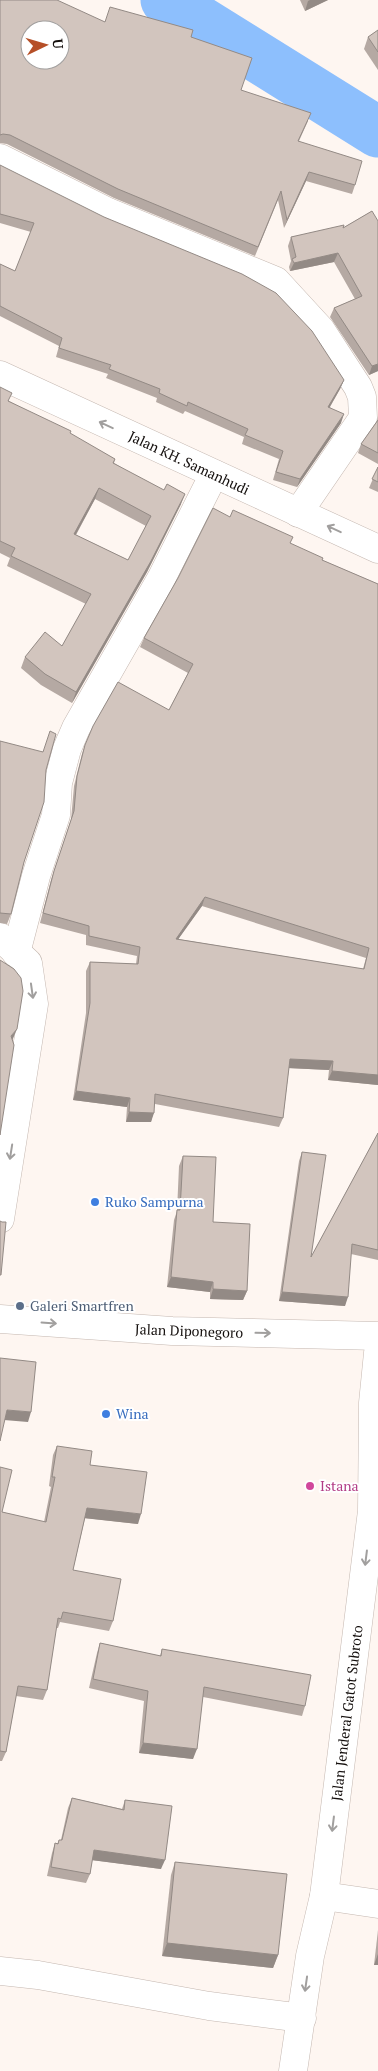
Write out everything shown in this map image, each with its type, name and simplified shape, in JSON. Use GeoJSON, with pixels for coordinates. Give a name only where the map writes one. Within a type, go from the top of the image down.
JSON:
{"type":"FeatureCollection","features":[{"type":"Feature","properties":{"kind":"street"},"geometry":{"type":"LineString","coordinates":[[0,158],[108,212],[276,281],[321,330],[358,387],[362,398],[363,418],[298,513]]}},
{"type":"Feature","properties":{"kind":"street","name":"Jalan KH. Samanhudi"},"geometry":{"type":"LineString","coordinates":[[0,375],[378,549]]}},
{"type":"Feature","properties":{"kind":"street"},"geometry":{"type":"LineString","coordinates":[[0,1219],[34,1004],[28,963],[8,945],[36,876],[56,815],[58,784],[67,749],[76,728],[162,579],[214,474]]}},
{"type":"Feature","properties":{"kind":"street","name":"Jalan Diponegoro"},"geometry":{"type":"LineString","coordinates":[[0,1319],[172,1331],[378,1336]]}},
{"type":"Feature","properties":{"kind":"street","name":"Jalan Jenderal Gatot Subroto"},"geometry":{"type":"LineString","coordinates":[[293,2071],[310,1956],[324,1896],[372,1512],[374,1404],[378,1353]]}},
{"type":"Feature","properties":{"kind":"street"},"geometry":{"type":"LineString","coordinates":[[324,1896],[378,1904]]}},
{"type":"Feature","properties":{"kind":"street"},"geometry":{"type":"LineString","coordinates":[[0,1971],[209,2006],[302,2018]]}},
{"type":"Feature","properties":{"kind":"building"},"geometry":{"type":"Polygon","coordinates":[[[0,0],[57,0],[105,22],[110,7],[193,30],[191,37],[252,58],[241,90],[311,113],[298,141],[362,161],[355,185],[309,172],[287,220],[281,191],[258,247],[118,189],[10,135],[0,135],[0,0]]]}},
{"type":"Feature","properties":{"kind":"building"},"geometry":{"type":"Polygon","coordinates":[[[378,30],[378,52],[368,37],[378,30]]]}},
{"type":"Feature","properties":{"kind":"building"},"geometry":{"type":"Polygon","coordinates":[[[0,165],[104,217],[242,274],[276,293],[312,331],[344,380],[328,407],[344,414],[300,479],[276,472],[283,451],[245,435],[248,429],[188,402],[187,406],[159,393],[160,389],[109,369],[111,365],[59,348],[62,338],[0,306],[0,264],[15,271],[34,223],[0,214],[0,165]]]}},
{"type":"Feature","properties":{"kind":"building"},"geometry":{"type":"Polygon","coordinates":[[[372,211],[378,221],[378,364],[372,366],[334,308],[362,296],[338,253],[294,263],[292,259],[296,257],[291,237],[344,225],[343,228],[372,211]]]}},
{"type":"Feature","properties":{"kind":"building"},"geometry":{"type":"Polygon","coordinates":[[[0,387],[12,393],[8,401],[71,431],[70,433],[115,459],[113,463],[164,490],[167,484],[185,494],[151,561],[76,692],[45,674],[25,657],[45,632],[62,646],[91,594],[11,556],[15,548],[0,541],[0,387]],[[99,488],[74,534],[128,560],[151,516],[99,488]]]}},
{"type":"Feature","properties":{"kind":"building"},"geometry":{"type":"Polygon","coordinates":[[[378,420],[378,453],[361,444],[378,420]]]}},
{"type":"Feature","properties":{"kind":"building"},"geometry":{"type":"Polygon","coordinates":[[[378,467],[378,482],[372,479],[378,467]]]}},
{"type":"Feature","properties":{"kind":"building"},"geometry":{"type":"Polygon","coordinates":[[[213,508],[230,517],[233,510],[293,537],[290,543],[323,558],[322,560],[378,584],[378,1075],[332,1071],[333,1061],[290,1059],[283,1118],[155,1094],[154,1113],[129,1112],[130,1098],[76,1091],[90,1003],[90,962],[138,964],[140,947],[89,936],[89,926],[43,913],[54,871],[74,811],[77,776],[85,745],[93,726],[118,682],[169,710],[193,664],[144,638],[178,578],[213,508]],[[205,897],[176,939],[364,969],[369,948],[205,897]]]}},
{"type":"Feature","properties":{"kind":"building"},"geometry":{"type":"Polygon","coordinates":[[[50,731],[56,734],[46,770],[44,802],[24,862],[11,914],[0,913],[0,741],[43,752],[50,731]]]}},
{"type":"Feature","properties":{"kind":"building"},"geometry":{"type":"Polygon","coordinates":[[[0,960],[14,969],[21,978],[23,991],[17,1029],[11,1036],[14,1045],[0,1135],[0,960]]]}},
{"type":"Feature","properties":{"kind":"building"},"geometry":{"type":"Polygon","coordinates":[[[378,1133],[378,1250],[352,1244],[348,1297],[282,1292],[302,1152],[326,1155],[311,1257],[378,1133]]]}},
{"type":"Feature","properties":{"kind":"building"},"geometry":{"type":"Polygon","coordinates":[[[183,1156],[216,1157],[213,1222],[250,1224],[247,1291],[213,1289],[213,1282],[171,1277],[177,1210],[180,1210],[183,1156]]]}},
{"type":"Feature","properties":{"kind":"building"},"geometry":{"type":"Polygon","coordinates":[[[0,1221],[6,1222],[1,1275],[0,1275],[0,1221]]]}},
{"type":"Feature","properties":{"kind":"building"},"geometry":{"type":"Polygon","coordinates":[[[0,1358],[36,1362],[31,1412],[7,1410],[0,1441],[0,1358]]]}},
{"type":"Feature","properties":{"kind":"building"},"geometry":{"type":"Polygon","coordinates":[[[57,1446],[92,1451],[90,1465],[147,1472],[141,1514],[87,1508],[73,1570],[121,1579],[113,1621],[63,1612],[61,1619],[58,1618],[47,1690],[18,1686],[6,1752],[0,1751],[0,1467],[12,1470],[2,1512],[46,1522],[55,1477],[52,1477],[57,1446]]]}},
{"type":"Feature","properties":{"kind":"building"},"geometry":{"type":"Polygon","coordinates":[[[100,1643],[161,1656],[162,1649],[311,1675],[305,1706],[204,1687],[197,1749],[143,1743],[148,1691],[93,1679],[100,1643]]]}},
{"type":"Feature","properties":{"kind":"building"},"geometry":{"type":"Polygon","coordinates":[[[72,1798],[124,1810],[125,1800],[172,1806],[165,1860],[94,1850],[90,1874],[51,1867],[55,1843],[58,1844],[59,1840],[62,1840],[72,1798]]]}},
{"type":"Feature","properties":{"kind":"building"},"geometry":{"type":"Polygon","coordinates":[[[175,1862],[287,1874],[278,1955],[167,1943],[175,1862]]]}},
{"type":"Feature","properties":{"kind":"waterway"},"geometry":{"type":"LineString","coordinates":[[166,0],[378,132]]}},
{"type":"Feature","properties":{"kind":"place","name":"Ruko Sampurna"},"geometry":{"type":"Point","coordinates":[95,1202]}},
{"type":"Feature","properties":{"kind":"place","name":"Galeri Smartfren"},"geometry":{"type":"Point","coordinates":[20,1306]}},
{"type":"Feature","properties":{"kind":"place","name":"Wina"},"geometry":{"type":"Point","coordinates":[106,1414]}},
{"type":"Feature","properties":{"kind":"place","name":"Istana"},"geometry":{"type":"Point","coordinates":[310,1486]}}]}
